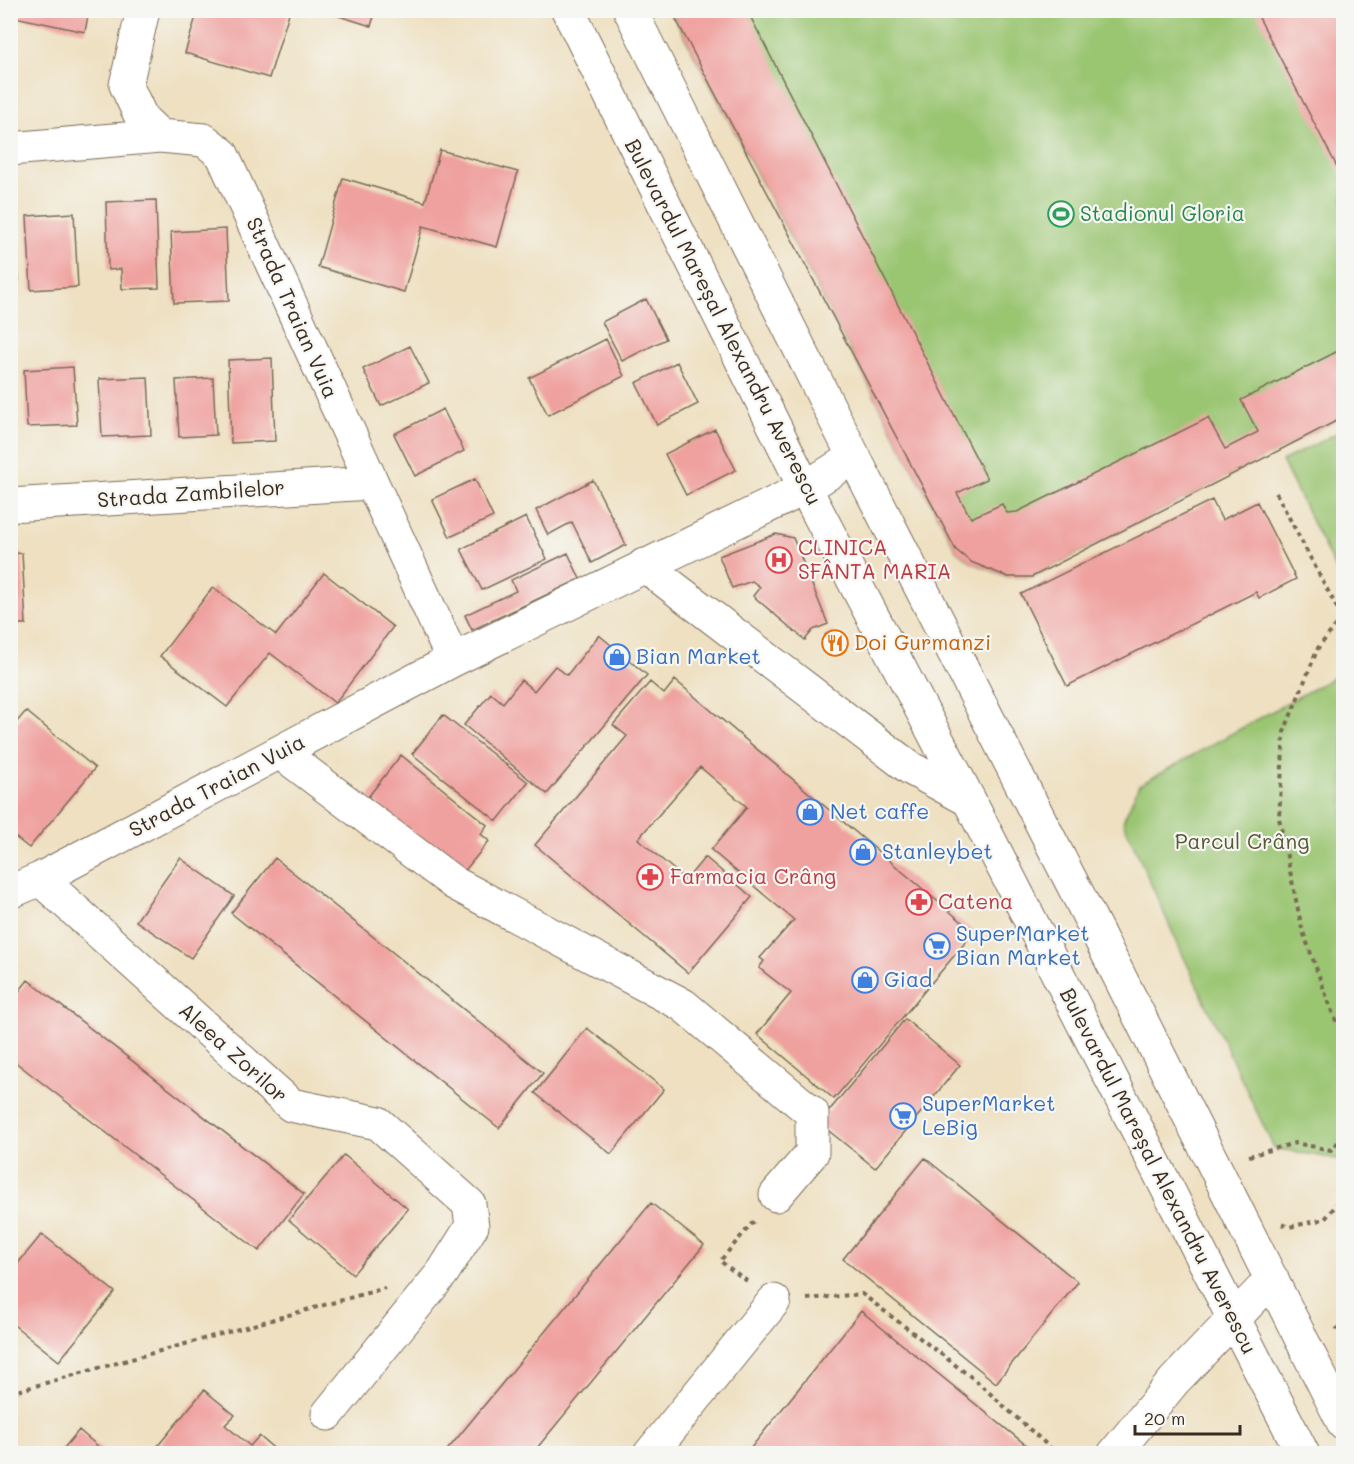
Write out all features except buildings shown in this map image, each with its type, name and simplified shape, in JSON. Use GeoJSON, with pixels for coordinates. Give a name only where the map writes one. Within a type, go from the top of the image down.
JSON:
{"type":"FeatureCollection","features":[{"type":"Feature","properties":{"kind":"street"},"geometry":{"type":"LineString","coordinates":[[142,10],[126,85],[142,119],[160,136]]}},
{"type":"Feature","properties":{"kind":"street","name":"Bulevardul Mareșal Alexandru Averescu"},"geometry":{"type":"LineString","coordinates":[[568,10],[805,488],[969,800],[1303,1454]]}},
{"type":"Feature","properties":{"kind":"street"},"geometry":{"type":"LineString","coordinates":[[630,10],[1344,1424]]}},
{"type":"Feature","properties":{"kind":"street","name":"Strada Traian Vuia"},"geometry":{"type":"LineString","coordinates":[[10,149],[160,136],[204,140],[222,154],[453,660]]}},
{"type":"Feature","properties":{"kind":"street","name":"Strada Traian Vuia"},"geometry":{"type":"LineString","coordinates":[[10,892],[40,879],[453,660],[805,488],[854,457]]}},
{"type":"Feature","properties":{"kind":"street","name":"Strada Zambilelor"},"geometry":{"type":"LineString","coordinates":[[10,505],[371,483]]}},
{"type":"Feature","properties":{"kind":"street"},"geometry":{"type":"LineString","coordinates":[[644,565],[910,768],[969,800]]}},
{"type":"Feature","properties":{"kind":"street"},"geometry":{"type":"LineString","coordinates":[[280,752],[454,883],[683,1005],[812,1113],[812,1154],[776,1195]]}},
{"type":"Feature","properties":{"kind":"street","name":"Aleea Zorilor"},"geometry":{"type":"LineString","coordinates":[[40,879],[291,1105],[378,1123],[469,1204],[472,1226],[443,1272],[328,1414]]}},
{"type":"Feature","properties":{"kind":"street"},"geometry":{"type":"LineString","coordinates":[[1114,1454],[1174,1381],[1272,1279]]}},
{"type":"Feature","properties":{"kind":"street"},"geometry":{"type":"LineString","coordinates":[[650,1454],[774,1301]]}},
{"type":"Feature","properties":{"kind":"path"},"geometry":{"type":"LineString","coordinates":[[1275,492],[1343,620],[1318,648],[1284,732],[1279,818],[1302,929],[1334,1017],[1344,1034]]}},
{"type":"Feature","properties":{"kind":"path"},"geometry":{"type":"LineString","coordinates":[[1215,1166],[1231,1165],[1260,1152],[1295,1143],[1331,1150],[1344,1135]]}},
{"type":"Feature","properties":{"kind":"path"},"geometry":{"type":"LineString","coordinates":[[776,1195],[720,1261],[774,1301],[862,1294],[975,1380],[1057,1454]]}},
{"type":"Feature","properties":{"kind":"path"},"geometry":{"type":"LineString","coordinates":[[1324,1219],[1344,1195]]}},
{"type":"Feature","properties":{"kind":"path"},"geometry":{"type":"LineString","coordinates":[[10,1393],[386,1288]]}},
{"type":"Feature","properties":{"kind":"green space","name":"Stadionul Gloria"},"geometry":{"type":"Polygon","coordinates":[[[671,11],[1343,11],[1343,417],[1032,577],[1008,577],[971,562],[956,550],[671,11]]]}},
{"type":"Feature","properties":{"kind":"green space"},"geometry":{"type":"Polygon","coordinates":[[[1343,430],[1344,569],[1337,572],[1282,461],[1343,430]]]}},
{"type":"Feature","properties":{"kind":"green space","name":"Parcul Crâng"},"geometry":{"type":"Polygon","coordinates":[[[1343,672],[1343,1160],[1274,1148],[1180,949],[1123,821],[1139,785],[1343,672]]]}},
{"type":"Feature","properties":{"kind":"place","name":"Stadionul Gloria"},"geometry":{"type":"Point","coordinates":[1061,214]}},
{"type":"Feature","properties":{"kind":"place","name":"CLINICA SFÂNTA MARIA"},"geometry":{"type":"Point","coordinates":[779,560]}},
{"type":"Feature","properties":{"kind":"place","name":"Doi Gurmanzi"},"geometry":{"type":"Point","coordinates":[835,643]}},
{"type":"Feature","properties":{"kind":"place","name":"Bian Market"},"geometry":{"type":"Point","coordinates":[617,657]}},
{"type":"Feature","properties":{"kind":"place","name":"Net caffe"},"geometry":{"type":"Point","coordinates":[810,812]}},
{"type":"Feature","properties":{"kind":"place","name":"Stanleybet"},"geometry":{"type":"Point","coordinates":[863,852]}},
{"type":"Feature","properties":{"kind":"place","name":"Farmacia Crâng"},"geometry":{"type":"Point","coordinates":[650,877]}},
{"type":"Feature","properties":{"kind":"place","name":"Catena"},"geometry":{"type":"Point","coordinates":[919,902]}},
{"type":"Feature","properties":{"kind":"place","name":"SuperMarket Bian Market"},"geometry":{"type":"Point","coordinates":[937,946]}},
{"type":"Feature","properties":{"kind":"place","name":"Giad"},"geometry":{"type":"Point","coordinates":[865,980]}},
{"type":"Feature","properties":{"kind":"place","name":"SuperMarket LeBig"},"geometry":{"type":"Point","coordinates":[903,1116]}}]}
